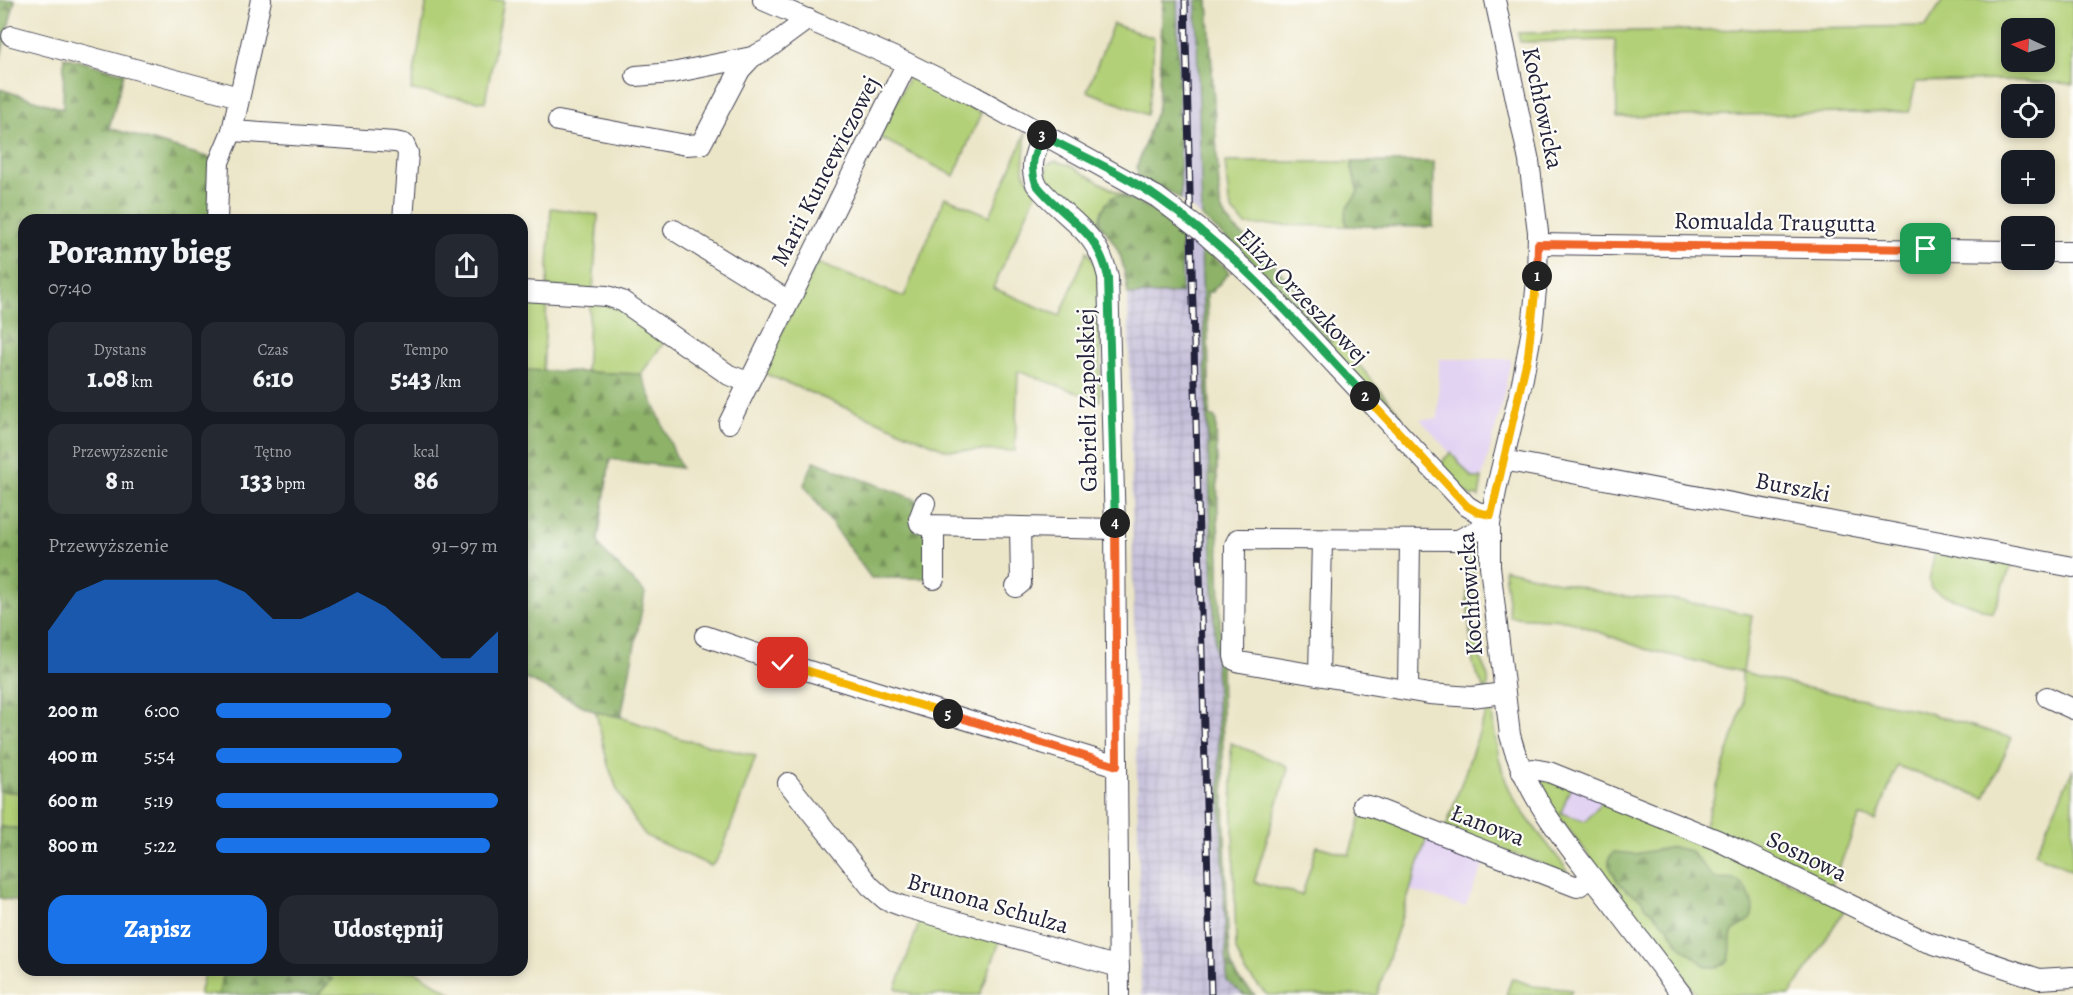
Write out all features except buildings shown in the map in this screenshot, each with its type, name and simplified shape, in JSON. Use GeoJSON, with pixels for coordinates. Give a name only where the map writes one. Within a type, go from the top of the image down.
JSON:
{"type":"FeatureCollection","features":[{"type":"Feature","properties":{"kind":"street"},"geometry":{"type":"LineString","coordinates":[[217,214],[219,162],[232,131],[261,0]]}},
{"type":"Feature","properties":{"kind":"street","name":"Elizy Orzeszkowej"},"geometry":{"type":"LineString","coordinates":[[763,0],[907,63],[970,94],[1157,197],[1203,232],[1261,285],[1467,506],[1491,519]]}},
{"type":"Feature","properties":{"kind":"street","name":"Kochłowicka"},"geometry":{"type":"LineString","coordinates":[[1495,0],[1529,161],[1537,218],[1538,244],[1532,329],[1491,519],[1490,566],[1510,735],[1531,791],[1593,878],[1682,995]]}},
{"type":"Feature","properties":{"kind":"street"},"geometry":{"type":"LineString","coordinates":[[636,76],[672,73],[752,57],[766,50],[808,19]]}},
{"type":"Feature","properties":{"kind":"street"},"geometry":{"type":"LineString","coordinates":[[12,36],[239,97]]}},
{"type":"Feature","properties":{"kind":"street"},"geometry":{"type":"LineString","coordinates":[[558,121],[686,145],[701,144],[740,70],[752,57]]}},
{"type":"Feature","properties":{"kind":"street","name":"Marii Kuncewiczowej"},"geometry":{"type":"LineString","coordinates":[[729,423],[907,63]]}},
{"type":"Feature","properties":{"kind":"street"},"geometry":{"type":"LineString","coordinates":[[232,131],[404,144],[408,153],[403,214]]}},
{"type":"Feature","properties":{"kind":"street","name":"Gabrieli Zapolskiej"},"geometry":{"type":"LineString","coordinates":[[1042,135],[1032,160],[1032,172],[1036,184],[1097,245],[1108,277],[1115,529],[1119,995]]}},
{"type":"Feature","properties":{"kind":"street","name":"Marii Kuncewiczowej"},"geometry":{"type":"LineString","coordinates":[[674,231],[789,301]]}},
{"type":"Feature","properties":{"kind":"street","name":"Romualda Traugutta"},"geometry":{"type":"LineString","coordinates":[[1538,244],[2001,251]]}},
{"type":"Feature","properties":{"kind":"street"},"geometry":{"type":"LineString","coordinates":[[2055,252],[2073,252]]}},
{"type":"Feature","properties":{"kind":"street"},"geometry":{"type":"LineString","coordinates":[[528,291],[607,296],[622,301],[729,375],[748,382]]}},
{"type":"Feature","properties":{"kind":"street","name":"Burszki"},"geometry":{"type":"LineString","coordinates":[[1503,459],[2073,567]]}},
{"type":"Feature","properties":{"kind":"street"},"geometry":{"type":"LineString","coordinates":[[925,503],[919,519],[920,523],[934,526],[1115,529]]}},
{"type":"Feature","properties":{"kind":"street"},"geometry":{"type":"LineString","coordinates":[[1491,519],[1475,533],[1458,540],[1238,539],[1235,545],[1233,652],[1235,660],[1240,662],[1408,690],[1472,697],[1504,693]]}},
{"type":"Feature","properties":{"kind":"street"},"geometry":{"type":"LineString","coordinates":[[934,526],[934,579]]}},
{"type":"Feature","properties":{"kind":"street"},"geometry":{"type":"LineString","coordinates":[[1016,587],[1021,583],[1020,527]]}},
{"type":"Feature","properties":{"kind":"street"},"geometry":{"type":"LineString","coordinates":[[1319,675],[1322,540]]}},
{"type":"Feature","properties":{"kind":"street"},"geometry":{"type":"LineString","coordinates":[[1408,690],[1410,540]]}},
{"type":"Feature","properties":{"kind":"street"},"geometry":{"type":"LineString","coordinates":[[705,636],[783,663],[1117,766]]}},
{"type":"Feature","properties":{"kind":"street"},"geometry":{"type":"LineString","coordinates":[[2047,697],[2073,709]]}},
{"type":"Feature","properties":{"kind":"street","name":"Sosnowa"},"geometry":{"type":"LineString","coordinates":[[1522,772],[1533,769],[1549,772],[1717,840],[1922,940],[2039,979],[2073,977]]}},
{"type":"Feature","properties":{"kind":"street","name":"Brunona Schulza"},"geometry":{"type":"LineString","coordinates":[[788,783],[870,886],[886,900],[1119,967]]}},
{"type":"Feature","properties":{"kind":"street","name":"Łanowa"},"geometry":{"type":"LineString","coordinates":[[1363,806],[1372,807],[1577,887],[1593,878]]}},
{"type":"Feature","properties":{"kind":"shaded area"},"geometry":{"type":"Polygon","coordinates":[[[1177,0],[1196,0],[1202,217],[1181,200],[1177,0]]]}},
{"type":"Feature","properties":{"kind":"shaded area"},"geometry":{"type":"Polygon","coordinates":[[[1181,231],[1201,249],[1203,292],[1182,293],[1181,231]]]}},
{"type":"Feature","properties":{"kind":"shaded area"},"geometry":{"type":"Polygon","coordinates":[[[1203,292],[1227,980],[1244,995],[1141,995],[1128,295],[1203,292]]]}},
{"type":"Feature","properties":{"kind":"shaded area"},"geometry":{"type":"Polygon","coordinates":[[[1439,359],[1511,359],[1500,412],[1482,478],[1472,478],[1420,419],[1438,419],[1439,359]]]}},
{"type":"Feature","properties":{"kind":"shaded area"},"geometry":{"type":"Polygon","coordinates":[[[1571,786],[1604,799],[1586,821],[1561,812],[1571,786]]]}},
{"type":"Feature","properties":{"kind":"shaded area"},"geometry":{"type":"Polygon","coordinates":[[[1428,834],[1488,855],[1465,907],[1410,890],[1428,834]]]}},
{"type":"Feature","properties":{"kind":"green space"},"geometry":{"type":"Polygon","coordinates":[[[0,0],[15,0],[0,60],[0,0]]]}},
{"type":"Feature","properties":{"kind":"green space"},"geometry":{"type":"Polygon","coordinates":[[[427,0],[504,0],[485,102],[411,90],[427,0]]]}},
{"type":"Feature","properties":{"kind":"green space"},"geometry":{"type":"Polygon","coordinates":[[[1163,0],[1177,0],[1181,200],[1170,192],[1138,177],[1137,166],[1158,106],[1163,0]]]}},
{"type":"Feature","properties":{"kind":"green space"},"geometry":{"type":"Polygon","coordinates":[[[1196,0],[1208,0],[1220,205],[1232,225],[1263,253],[1328,327],[1333,340],[1331,342],[1326,342],[1242,253],[1202,217],[1196,0]]]}},
{"type":"Feature","properties":{"kind":"green space"},"geometry":{"type":"Polygon","coordinates":[[[1943,0],[2073,0],[2073,84],[2002,80],[1916,82],[1909,112],[1617,117],[1615,40],[1520,42],[1518,33],[1926,26],[1943,0]]]}},
{"type":"Feature","properties":{"kind":"green space"},"geometry":{"type":"Polygon","coordinates":[[[1113,24],[1154,38],[1152,82],[1147,115],[1087,91],[1113,24]]]}},
{"type":"Feature","properties":{"kind":"green space"},"geometry":{"type":"Polygon","coordinates":[[[64,57],[124,73],[109,128],[214,159],[211,214],[18,214],[18,792],[0,791],[0,89],[63,109],[64,57]]]}},
{"type":"Feature","properties":{"kind":"green space"},"geometry":{"type":"Polygon","coordinates":[[[910,75],[981,113],[954,176],[879,137],[910,75]]]}},
{"type":"Feature","properties":{"kind":"green space"},"geometry":{"type":"Polygon","coordinates":[[[1026,132],[1023,171],[1036,193],[993,288],[1060,316],[1087,251],[1098,268],[1100,401],[1018,371],[1015,451],[947,450],[761,372],[817,263],[904,297],[945,197],[990,216],[1026,132]]]}},
{"type":"Feature","properties":{"kind":"green space"},"geometry":{"type":"Polygon","coordinates":[[[1055,161],[1069,165],[1131,200],[1116,196],[1111,198],[1102,211],[1099,222],[1105,230],[1075,206],[1048,179],[1047,165],[1055,161]]]}},
{"type":"Feature","properties":{"kind":"green space"},"geometry":{"type":"Polygon","coordinates":[[[1225,162],[1353,162],[1352,168],[1358,192],[1347,208],[1345,220],[1348,226],[1246,225],[1233,212],[1229,202],[1225,162]]]}},
{"type":"Feature","properties":{"kind":"green space"},"geometry":{"type":"Polygon","coordinates":[[[1353,162],[1434,162],[1433,227],[1348,226],[1346,212],[1358,192],[1352,168],[1353,162]]]}},
{"type":"Feature","properties":{"kind":"green space"},"geometry":{"type":"Polygon","coordinates":[[[1116,196],[1142,204],[1181,231],[1182,293],[1128,295],[1125,272],[1117,248],[1099,222],[1104,206],[1116,196]]]}},
{"type":"Feature","properties":{"kind":"green space"},"geometry":{"type":"Polygon","coordinates":[[[551,208],[598,215],[593,290],[547,287],[551,208]]]}},
{"type":"Feature","properties":{"kind":"green space"},"geometry":{"type":"Polygon","coordinates":[[[1203,248],[1229,273],[1212,292],[1207,292],[1210,416],[1216,421],[1228,934],[1234,972],[1255,995],[1244,995],[1227,981],[1201,249],[1203,248]]]}},
{"type":"Feature","properties":{"kind":"green space"},"geometry":{"type":"Polygon","coordinates":[[[528,298],[547,300],[543,371],[528,370],[528,298]]]}},
{"type":"Feature","properties":{"kind":"green space"},"geometry":{"type":"Polygon","coordinates":[[[590,302],[611,304],[665,341],[641,374],[586,372],[590,302]]]}},
{"type":"Feature","properties":{"kind":"green space"},"geometry":{"type":"Polygon","coordinates":[[[1328,327],[1401,416],[1402,424],[1326,342],[1332,334],[1328,327]]]}},
{"type":"Feature","properties":{"kind":"green space"},"geometry":{"type":"Polygon","coordinates":[[[528,370],[641,374],[681,468],[610,459],[598,541],[602,550],[645,593],[621,717],[596,712],[528,680],[528,370]]]}},
{"type":"Feature","properties":{"kind":"green space"},"geometry":{"type":"Polygon","coordinates":[[[1451,453],[1472,478],[1482,478],[1479,497],[1475,495],[1471,497],[1441,468],[1444,459],[1451,453]]]}},
{"type":"Feature","properties":{"kind":"green space"},"geometry":{"type":"Polygon","coordinates":[[[814,461],[917,500],[929,531],[929,578],[871,578],[804,485],[814,461]]]}},
{"type":"Feature","properties":{"kind":"green space"},"geometry":{"type":"Polygon","coordinates":[[[1474,542],[1475,622],[1471,623],[1472,640],[1478,641],[1480,657],[1488,678],[1485,691],[1473,665],[1467,600],[1469,549],[1453,548],[1474,542]]]}},
{"type":"Feature","properties":{"kind":"green space"},"geometry":{"type":"Polygon","coordinates":[[[1936,546],[2013,561],[1993,613],[1931,588],[1929,581],[1936,546]]]}},
{"type":"Feature","properties":{"kind":"green space"},"geometry":{"type":"Polygon","coordinates":[[[1504,569],[1618,596],[1672,599],[1752,615],[1743,672],[1798,686],[1918,710],[2012,738],[1985,798],[1897,766],[1876,821],[1860,816],[1830,889],[1704,828],[1743,704],[1742,672],[1645,649],[1566,620],[1510,617],[1504,569]]]}},
{"type":"Feature","properties":{"kind":"green space"},"geometry":{"type":"Polygon","coordinates":[[[1491,705],[1498,754],[1509,789],[1567,873],[1445,830],[1488,707],[1491,705]]]}},
{"type":"Feature","properties":{"kind":"green space"},"geometry":{"type":"Polygon","coordinates":[[[596,712],[621,717],[682,739],[756,756],[722,851],[711,866],[646,836],[618,792],[608,765],[596,712]]]}},
{"type":"Feature","properties":{"kind":"green space"},"geometry":{"type":"Polygon","coordinates":[[[1231,743],[1285,765],[1288,769],[1254,882],[1302,895],[1317,846],[1349,855],[1363,809],[1428,834],[1377,995],[1267,995],[1245,971],[1236,950],[1231,743]]]}},
{"type":"Feature","properties":{"kind":"green space"},"geometry":{"type":"Polygon","coordinates":[[[2073,769],[2073,871],[2035,853],[2073,769]]]}},
{"type":"Feature","properties":{"kind":"green space"},"geometry":{"type":"Polygon","coordinates":[[[1538,779],[1571,786],[1561,813],[1586,821],[1604,799],[1716,847],[1845,909],[1790,995],[1697,995],[1539,791],[1536,785],[1538,779]]]}},
{"type":"Feature","properties":{"kind":"green space"},"geometry":{"type":"Polygon","coordinates":[[[0,791],[18,792],[18,828],[0,827],[0,791]]]}},
{"type":"Feature","properties":{"kind":"green space"},"geometry":{"type":"Polygon","coordinates":[[[0,827],[18,828],[18,902],[0,898],[0,827]]]}},
{"type":"Feature","properties":{"kind":"green space"},"geometry":{"type":"Polygon","coordinates":[[[1673,847],[1690,851],[1714,878],[1733,879],[1747,891],[1753,911],[1747,922],[1737,927],[1732,933],[1730,957],[1725,964],[1707,967],[1680,946],[1667,926],[1646,907],[1642,900],[1618,882],[1609,865],[1609,858],[1614,852],[1635,854],[1673,847]]]}},
{"type":"Feature","properties":{"kind":"green space"},"geometry":{"type":"Polygon","coordinates":[[[921,918],[1000,941],[980,995],[914,995],[896,988],[921,918]]]}},
{"type":"Feature","properties":{"kind":"green space"},"geometry":{"type":"Polygon","coordinates":[[[204,976],[224,976],[218,995],[199,995],[204,976]]]}},
{"type":"Feature","properties":{"kind":"green space"},"geometry":{"type":"Polygon","coordinates":[[[224,976],[326,976],[332,979],[318,995],[218,995],[224,976]]]}},
{"type":"Feature","properties":{"kind":"green space"},"geometry":{"type":"Polygon","coordinates":[[[326,976],[423,976],[454,995],[318,995],[332,979],[326,976]]]}},
{"type":"Feature","properties":{"kind":"green space"},"geometry":{"type":"Polygon","coordinates":[[[1512,978],[1533,986],[1572,990],[1570,995],[1506,995],[1512,978]]]}},
{"type":"Feature","properties":{"kind":"railway"},"geometry":{"type":"LineString","coordinates":[[1185,0],[1211,995]]}},
{"type":"Feature","properties":{"kind":"route"},"geometry":{"type":"LineString","coordinates":[[783,663],[1117,766],[1115,529],[1108,277],[1097,245],[1036,184],[1032,172],[1032,160],[1042,135],[1157,197],[1203,232],[1261,285],[1467,506],[1477,512],[1491,515],[1528,355],[1536,295],[1538,244],[1926,249]]}}]}
